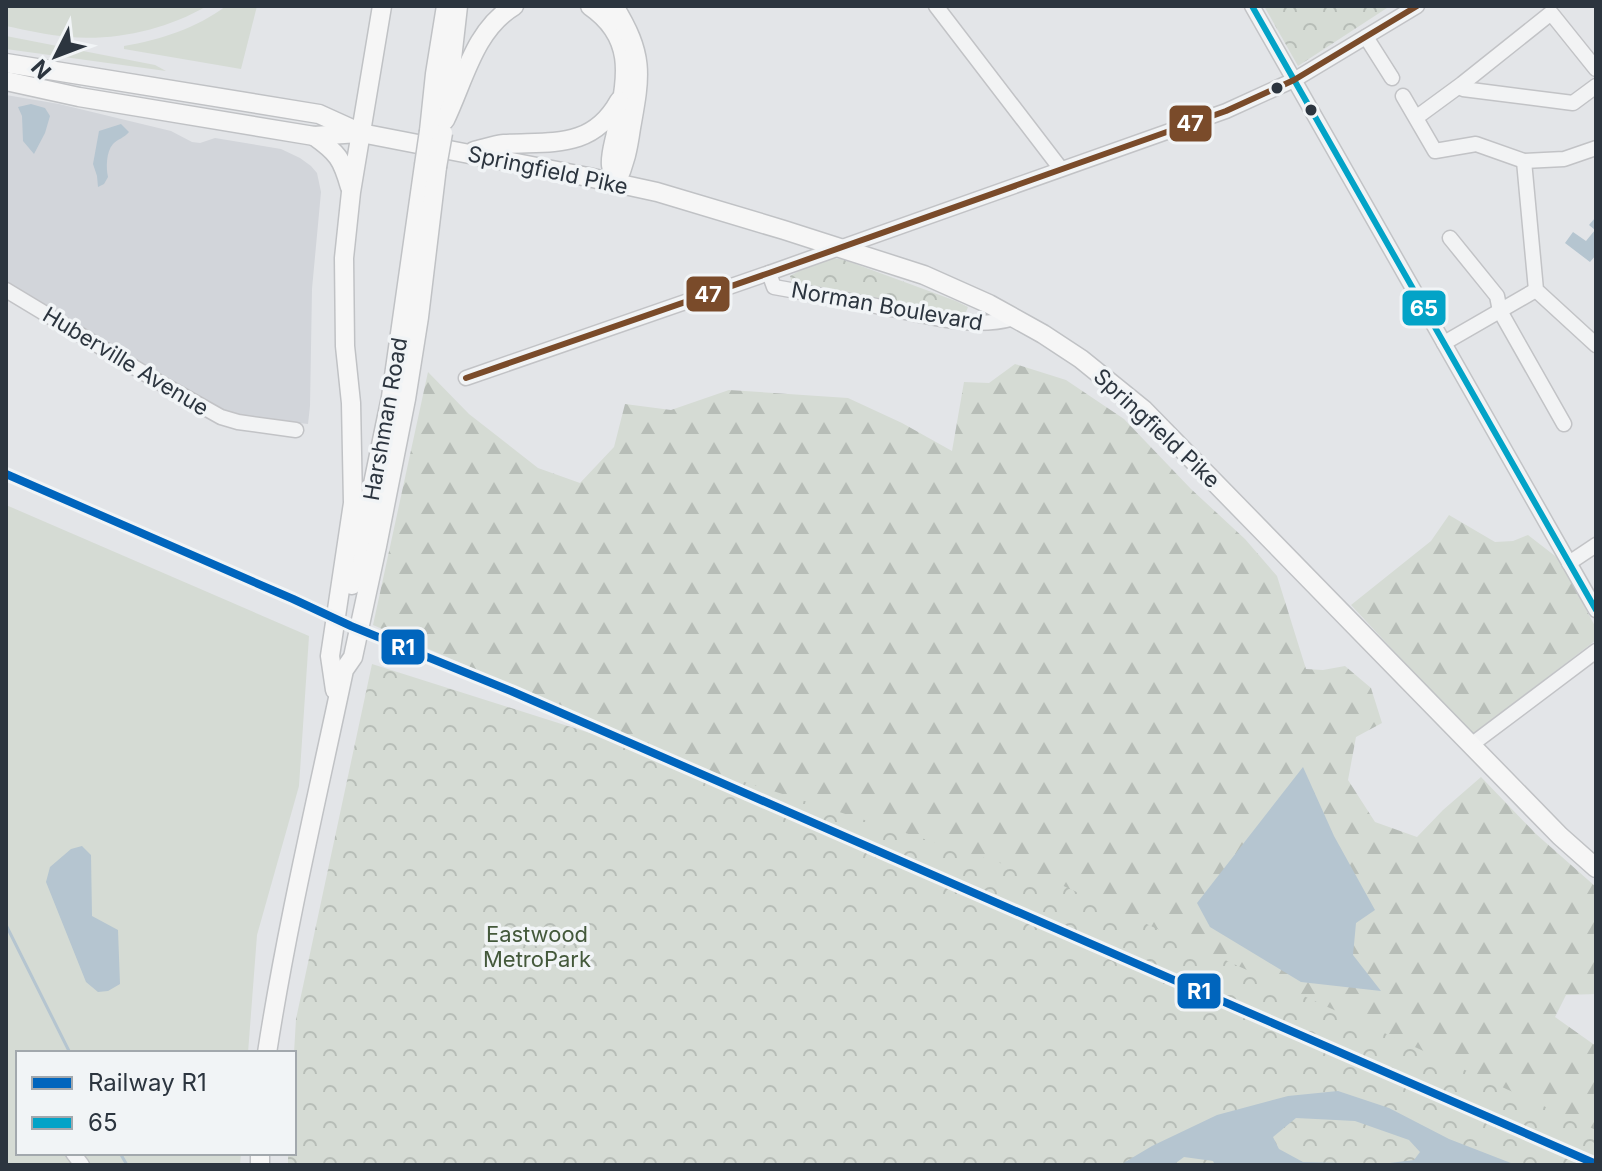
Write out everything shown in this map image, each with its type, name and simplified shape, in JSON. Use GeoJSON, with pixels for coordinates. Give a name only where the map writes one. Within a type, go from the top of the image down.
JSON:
{"type":"FeatureCollection","features":[{"type":"Feature","properties":{"kind":"main road"},"geometry":{"type":"LineString","coordinates":[[336,706],[330,656],[353,589],[351,403],[345,346],[344,258],[351,192],[382,6]]}},
{"type":"Feature","properties":{"kind":"main road"},"geometry":{"type":"LineString","coordinates":[[439,128],[437,61],[446,6]]}},
{"type":"Feature","properties":{"kind":"main road"},"geometry":{"type":"LineString","coordinates":[[439,128],[458,6]]}},
{"type":"Feature","properties":{"kind":"main road"},"geometry":{"type":"LineString","coordinates":[[439,128],[473,53],[495,22],[514,6]]}},
{"type":"Feature","properties":{"kind":"main road"},"geometry":{"type":"LineString","coordinates":[[590,6],[611,24],[619,37],[626,68],[611,162],[616,183]]}},
{"type":"Feature","properties":{"kind":"main road"},"geometry":{"type":"LineString","coordinates":[[614,6],[635,48],[639,76],[625,165],[616,183]]}},
{"type":"Feature","properties":{"kind":"main road","name":"Springfield Pike"},"geometry":{"type":"LineString","coordinates":[[6,63],[319,114],[361,133],[657,192],[924,275],[967,294],[1043,334],[1081,359],[1144,410],[1560,836],[1596,868]]}},
{"type":"Feature","properties":{"kind":"main road","name":"Springfield Pike"},"geometry":{"type":"LineString","coordinates":[[6,81],[79,97],[314,136],[361,133]]}},
{"type":"Feature","properties":{"kind":"main road"},"geometry":{"type":"LineString","coordinates":[[467,153],[501,144],[561,142],[586,135],[609,117],[625,84]]}},
{"type":"Feature","properties":{"kind":"main road","name":"Harshman Road"},"geometry":{"type":"LineString","coordinates":[[267,1051],[288,933],[336,706],[344,670],[353,657],[353,589],[406,399],[431,166],[439,128]]}},
{"type":"Feature","properties":{"kind":"main road"},"geometry":{"type":"LineString","coordinates":[[314,136],[339,157],[351,192]]}},
{"type":"Feature","properties":{"kind":"street"},"geometry":{"type":"LineString","coordinates":[[936,6],[1061,169]]}},
{"type":"Feature","properties":{"kind":"street"},"geometry":{"type":"LineString","coordinates":[[1252,6],[1596,610]]}},
{"type":"Feature","properties":{"kind":"street"},"geometry":{"type":"LineString","coordinates":[[466,378],[1226,111],[1294,80],[1417,6]]}},
{"type":"Feature","properties":{"kind":"street"},"geometry":{"type":"LineString","coordinates":[[1417,117],[1551,13],[1596,69]]}},
{"type":"Feature","properties":{"kind":"street"},"geometry":{"type":"LineString","coordinates":[[1366,37],[1392,78]]}},
{"type":"Feature","properties":{"kind":"street"},"geometry":{"type":"LineString","coordinates":[[1463,89],[1573,103],[1596,86]]}},
{"type":"Feature","properties":{"kind":"street"},"geometry":{"type":"LineString","coordinates":[[1403,96],[1435,151],[1476,144],[1524,161],[1564,159],[1596,148]]}},
{"type":"Feature","properties":{"kind":"street"},"geometry":{"type":"LineString","coordinates":[[1524,161],[1536,290],[1596,345]]}},
{"type":"Feature","properties":{"kind":"street"},"geometry":{"type":"LineString","coordinates":[[1450,238],[1497,296],[1500,311],[1564,424]]}},
{"type":"Feature","properties":{"kind":"street","name":"Norman Boulevard"},"geometry":{"type":"LineString","coordinates":[[769,273],[774,287],[945,319],[980,324],[1014,318]]}},
{"type":"Feature","properties":{"kind":"street","name":"Huberville Avenue"},"geometry":{"type":"LineString","coordinates":[[6,290],[221,417],[296,430]]}},
{"type":"Feature","properties":{"kind":"street"},"geometry":{"type":"LineString","coordinates":[[1444,343],[1536,290]]}},
{"type":"Feature","properties":{"kind":"street"},"geometry":{"type":"LineString","coordinates":[[1569,563],[1596,545]]}},
{"type":"Feature","properties":{"kind":"street"},"geometry":{"type":"LineString","coordinates":[[1471,745],[1596,651]]}},
{"type":"Feature","properties":{"kind":"shaded area"},"geometry":{"type":"Polygon","coordinates":[[[6,95],[59,104],[171,131],[192,142],[215,138],[281,149],[311,166],[317,173],[321,192],[312,289],[308,424],[234,416],[208,405],[6,283],[6,95]]]}},
{"type":"Feature","properties":{"kind":"green space"},"geometry":{"type":"Polygon","coordinates":[[[6,6],[207,6],[174,22],[140,32],[86,38],[6,26],[6,6]]]}},
{"type":"Feature","properties":{"kind":"green space"},"geometry":{"type":"Polygon","coordinates":[[[226,6],[257,6],[241,69],[124,49],[124,46],[164,37],[190,27],[226,6]]]}},
{"type":"Feature","properties":{"kind":"green space"},"geometry":{"type":"Polygon","coordinates":[[[1264,6],[1390,6],[1298,66],[1264,6]]]}},
{"type":"Feature","properties":{"kind":"green space"},"geometry":{"type":"Polygon","coordinates":[[[6,36],[155,65],[166,71],[6,49],[6,36]]]}},
{"type":"Feature","properties":{"kind":"green space"},"geometry":{"type":"Polygon","coordinates":[[[828,258],[842,259],[968,307],[964,317],[792,284],[790,276],[828,258]]]}},
{"type":"Feature","properties":{"kind":"green space"},"geometry":{"type":"Polygon","coordinates":[[[1015,364],[1066,380],[1124,419],[1191,489],[1245,539],[1277,576],[1306,669],[1345,666],[1371,688],[1382,723],[1356,737],[1348,780],[1375,822],[1417,837],[1481,777],[1536,834],[1596,887],[1596,994],[1566,995],[1555,1017],[1596,1046],[1596,1155],[373,625],[428,372],[469,414],[538,468],[580,483],[614,447],[625,404],[671,410],[729,390],[848,398],[952,451],[964,382],[989,383],[1015,364]]]}},
{"type":"Feature","properties":{"kind":"green space"},"geometry":{"type":"Polygon","coordinates":[[[6,505],[309,636],[299,786],[257,935],[248,1051],[16,1051],[16,1155],[241,1155],[240,1165],[6,1165],[6,505]]]}},
{"type":"Feature","properties":{"kind":"green space"},"geometry":{"type":"Polygon","coordinates":[[[1449,515],[1495,542],[1513,541],[1528,535],[1559,559],[1596,628],[1596,640],[1472,735],[1351,605],[1431,541],[1449,515]]]}},
{"type":"Feature","properties":{"kind":"green space","name":"Eastwood MetroPark"},"geometry":{"type":"Polygon","coordinates":[[[372,664],[1044,877],[1596,1130],[1596,1165],[288,1165],[288,1155],[296,1155],[296,1019],[372,664]]]}},
{"type":"Feature","properties":{"kind":"water"},"geometry":{"type":"Polygon","coordinates":[[[31,104],[45,108],[50,116],[34,154],[23,141],[22,116],[18,107],[31,104]]]}},
{"type":"Feature","properties":{"kind":"water"},"geometry":{"type":"Polygon","coordinates":[[[121,124],[129,132],[111,147],[107,160],[108,177],[98,187],[93,164],[99,131],[121,124]]]}},
{"type":"Feature","properties":{"kind":"water"},"geometry":{"type":"Polygon","coordinates":[[[1595,218],[1596,255],[1590,262],[1565,243],[1573,232],[1586,241],[1595,230],[1589,225],[1595,218]]]}},
{"type":"Feature","properties":{"kind":"water"},"geometry":{"type":"Polygon","coordinates":[[[1303,767],[1334,836],[1375,910],[1356,923],[1353,955],[1381,991],[1301,982],[1210,927],[1197,903],[1303,767]]]}},
{"type":"Feature","properties":{"kind":"water"},"geometry":{"type":"Polygon","coordinates":[[[82,846],[91,855],[92,916],[118,930],[120,984],[108,991],[98,992],[86,982],[46,882],[50,867],[71,849],[82,846]]]}},
{"type":"Feature","properties":{"kind":"water"},"geometry":{"type":"Polygon","coordinates":[[[1338,1091],[1389,1108],[1449,1139],[1516,1165],[1215,1165],[1213,1161],[1184,1157],[1173,1165],[1120,1165],[1217,1115],[1288,1096],[1338,1091]],[[1296,1118],[1273,1137],[1279,1149],[1303,1162],[1382,1164],[1414,1160],[1420,1152],[1409,1140],[1355,1121],[1296,1118]]]}},
{"type":"Feature","properties":{"kind":"waterway"},"geometry":{"type":"LineString","coordinates":[[6,925],[69,1051]]}},
{"type":"Feature","properties":{"kind":"waterway"},"geometry":{"type":"LineString","coordinates":[[121,1155],[127,1165]]}},
{"type":"Feature","properties":{"kind":"rail line","name":"R1"},"geometry":{"type":"LineString","coordinates":[[6,474],[1596,1164]]}},
{"type":"Feature","properties":{"kind":"transit line","name":"65"},"geometry":{"type":"LineString","coordinates":[[1252,6],[1596,610]]}},
{"type":"Feature","properties":{"kind":"transit line","name":"47"},"geometry":{"type":"LineString","coordinates":[[466,378],[1226,111],[1294,80],[1417,6]]}}]}
